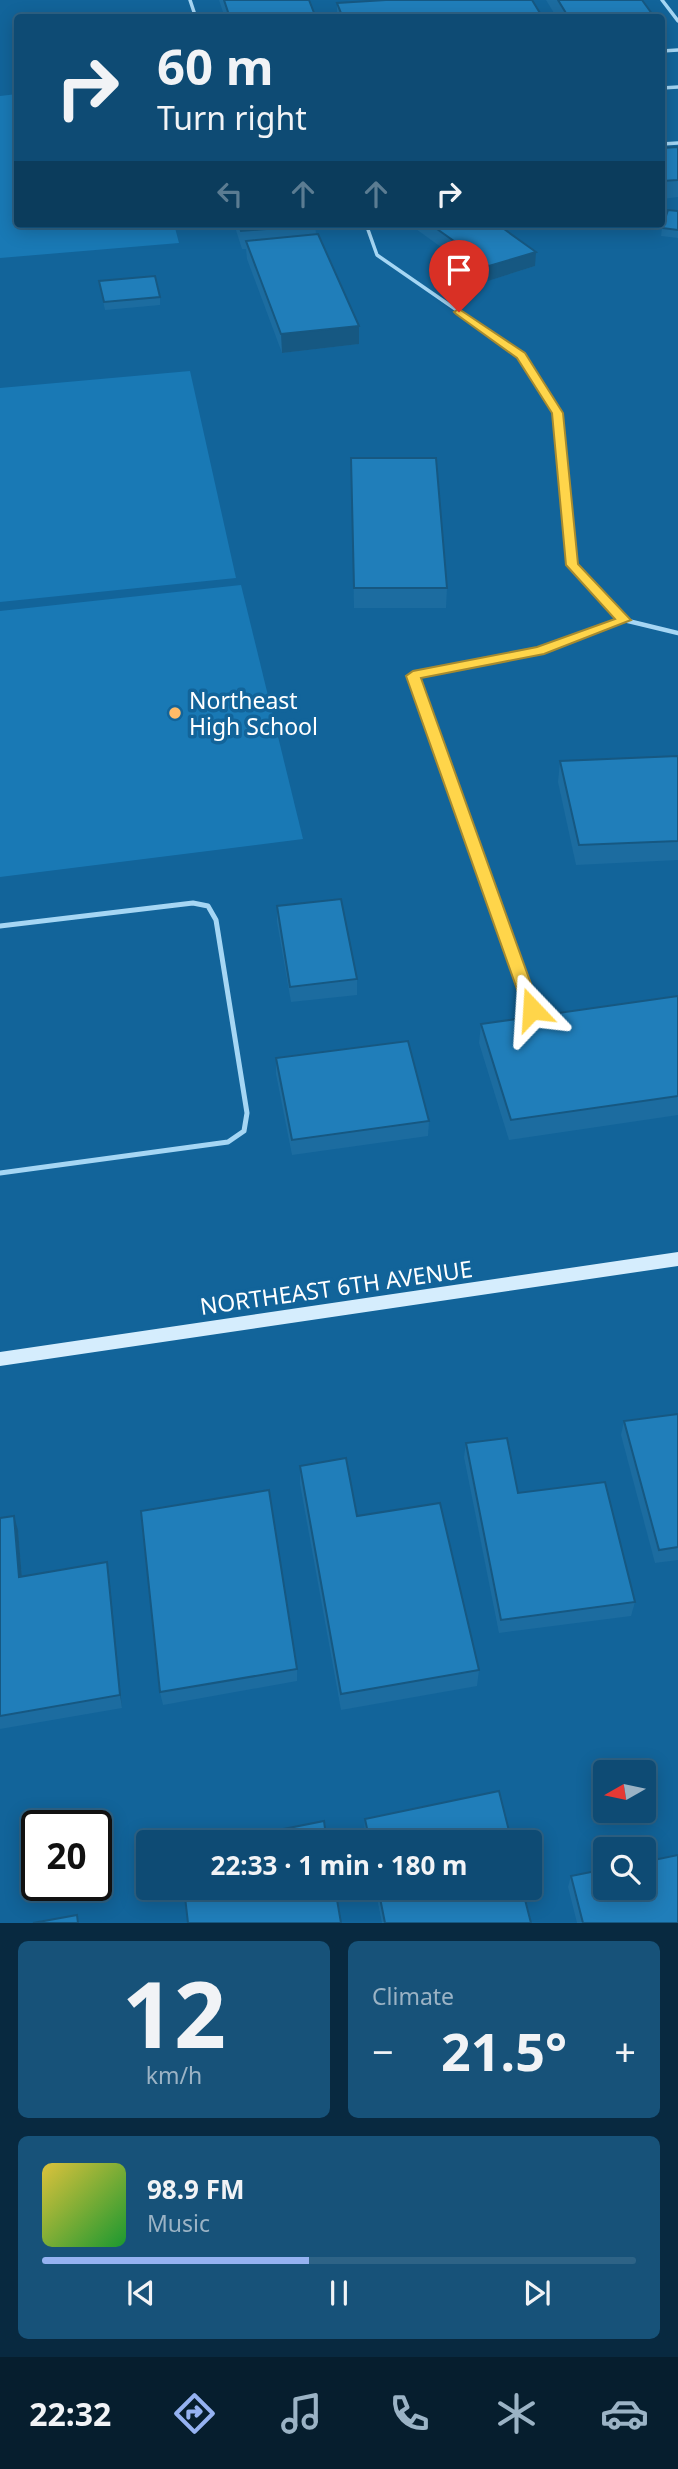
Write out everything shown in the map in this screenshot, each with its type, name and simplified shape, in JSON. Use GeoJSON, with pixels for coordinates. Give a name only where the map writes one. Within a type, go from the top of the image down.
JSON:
{"type":"FeatureCollection","features":[{"type":"Feature","properties":{"kind":"street","name":"NORTHEAST 6TH AVENUE"},"geometry":{"type":"LineString","coordinates":[[0,1359],[678,1259]]}},
{"type":"Feature","properties":{"kind":"lane"},"geometry":{"type":"LineString","coordinates":[[662,0],[678,21]]}},
{"type":"Feature","properties":{"kind":"lane"},"geometry":{"type":"LineString","coordinates":[[367,228],[377,255],[521,355],[558,413],[572,565],[624,620],[678,633]]}},
{"type":"Feature","properties":{"kind":"lane"},"geometry":{"type":"LineString","coordinates":[[532,1009],[413,676],[540,651],[624,620]]}},
{"type":"Feature","properties":{"kind":"lane"},"geometry":{"type":"LineString","coordinates":[[0,926],[193,903],[208,906],[216,920],[247,1114],[244,1131],[228,1142],[0,1173]]}},
{"type":"Feature","properties":{"kind":"shaded area"},"geometry":{"type":"Polygon","coordinates":[[[14,94],[14,228],[175,228],[179,243],[0,258],[0,96],[14,94]]]}},
{"type":"Feature","properties":{"kind":"shaded area"},"geometry":{"type":"Polygon","coordinates":[[[190,371],[236,578],[0,602],[0,388],[190,371]]]}},
{"type":"Feature","properties":{"kind":"shaded area"},"geometry":{"type":"Polygon","coordinates":[[[241,585],[303,839],[0,877],[0,611],[241,585]]]}},
{"type":"Feature","properties":{"kind":"building"},"geometry":{"type":"Polygon","coordinates":[[[224,0],[309,0],[314,14],[229,14],[224,0]]]}},
{"type":"Feature","properties":{"kind":"building"},"geometry":{"type":"Polygon","coordinates":[[[386,0],[532,0],[541,14],[341,14],[337,3],[386,0]]]}},
{"type":"Feature","properties":{"kind":"building"},"geometry":{"type":"Polygon","coordinates":[[[558,0],[642,0],[652,14],[567,14],[558,0]]]}},
{"type":"Feature","properties":{"kind":"building"},"geometry":{"type":"Polygon","coordinates":[[[678,147],[678,180],[665,181],[665,148],[678,147]]]}},
{"type":"Feature","properties":{"kind":"building"},"geometry":{"type":"Polygon","coordinates":[[[668,210],[678,211],[678,230],[662,228],[665,228],[668,210]]]}},
{"type":"Feature","properties":{"kind":"building"},"geometry":{"type":"Polygon","coordinates":[[[240,228],[278,228],[241,231],[240,228]]]}},
{"type":"Feature","properties":{"kind":"building"},"geometry":{"type":"Polygon","coordinates":[[[436,228],[503,228],[536,252],[489,266],[436,228]]]}},
{"type":"Feature","properties":{"kind":"building"},"geometry":{"type":"Polygon","coordinates":[[[318,234],[359,326],[281,334],[246,241],[318,234]]]}},
{"type":"Feature","properties":{"kind":"building"},"geometry":{"type":"Polygon","coordinates":[[[155,276],[160,297],[104,302],[99,281],[155,276]]]}},
{"type":"Feature","properties":{"kind":"building"},"geometry":{"type":"Polygon","coordinates":[[[351,458],[436,458],[447,588],[354,588],[351,458]]]}},
{"type":"Feature","properties":{"kind":"building"},"geometry":{"type":"Polygon","coordinates":[[[678,756],[678,841],[579,845],[560,761],[678,756]]]}},
{"type":"Feature","properties":{"kind":"building"},"geometry":{"type":"Polygon","coordinates":[[[341,899],[357,979],[290,987],[277,906],[341,899]]]}},
{"type":"Feature","properties":{"kind":"building"},"geometry":{"type":"Polygon","coordinates":[[[678,996],[678,1096],[511,1120],[481,1024],[678,996]]]}},
{"type":"Feature","properties":{"kind":"building"},"geometry":{"type":"Polygon","coordinates":[[[408,1041],[429,1121],[292,1140],[276,1058],[408,1041]]]}},
{"type":"Feature","properties":{"kind":"building"},"geometry":{"type":"Polygon","coordinates":[[[678,1414],[678,1547],[659,1550],[624,1421],[678,1414]]]}},
{"type":"Feature","properties":{"kind":"building"},"geometry":{"type":"Polygon","coordinates":[[[507,1438],[518,1493],[605,1482],[635,1602],[501,1620],[466,1443],[507,1438]]]}},
{"type":"Feature","properties":{"kind":"building"},"geometry":{"type":"Polygon","coordinates":[[[346,1458],[357,1516],[440,1503],[479,1670],[341,1694],[300,1466],[346,1458]]]}},
{"type":"Feature","properties":{"kind":"building"},"geometry":{"type":"Polygon","coordinates":[[[269,1490],[297,1669],[160,1692],[141,1511],[269,1490]]]}},
{"type":"Feature","properties":{"kind":"building"},"geometry":{"type":"Polygon","coordinates":[[[14,1516],[19,1577],[107,1562],[120,1695],[0,1716],[0,1518],[14,1516]]]}},
{"type":"Feature","properties":{"kind":"building"},"geometry":{"type":"Polygon","coordinates":[[[499,1791],[509,1830],[367,1830],[365,1819],[499,1791]]]}},
{"type":"Feature","properties":{"kind":"building"},"geometry":{"type":"Polygon","coordinates":[[[324,1821],[325,1830],[279,1830],[324,1821]]]}},
{"type":"Feature","properties":{"kind":"building"},"geometry":{"type":"Polygon","coordinates":[[[678,1855],[678,1923],[583,1923],[571,1876],[593,1872],[593,1900],[656,1900],[656,1860],[678,1855]]]}},
{"type":"Feature","properties":{"kind":"building"},"geometry":{"type":"Polygon","coordinates":[[[185,1900],[337,1900],[341,1923],[188,1923],[185,1900]]]}},
{"type":"Feature","properties":{"kind":"building"},"geometry":{"type":"Polygon","coordinates":[[[380,1900],[525,1900],[531,1923],[385,1923],[380,1900]]]}},
{"type":"Feature","properties":{"kind":"building"},"geometry":{"type":"Polygon","coordinates":[[[77,1915],[78,1923],[33,1923],[77,1915]]]}},
{"type":"Feature","properties":{"kind":"place","name":"Northeast High School"},"geometry":{"type":"Point","coordinates":[175,713]}},
{"type":"Feature","properties":{"kind":"route"},"geometry":{"type":"LineString","coordinates":[[459,312],[521,355],[558,413],[572,565],[624,620],[540,651],[413,676],[532,1009]]}}]}
